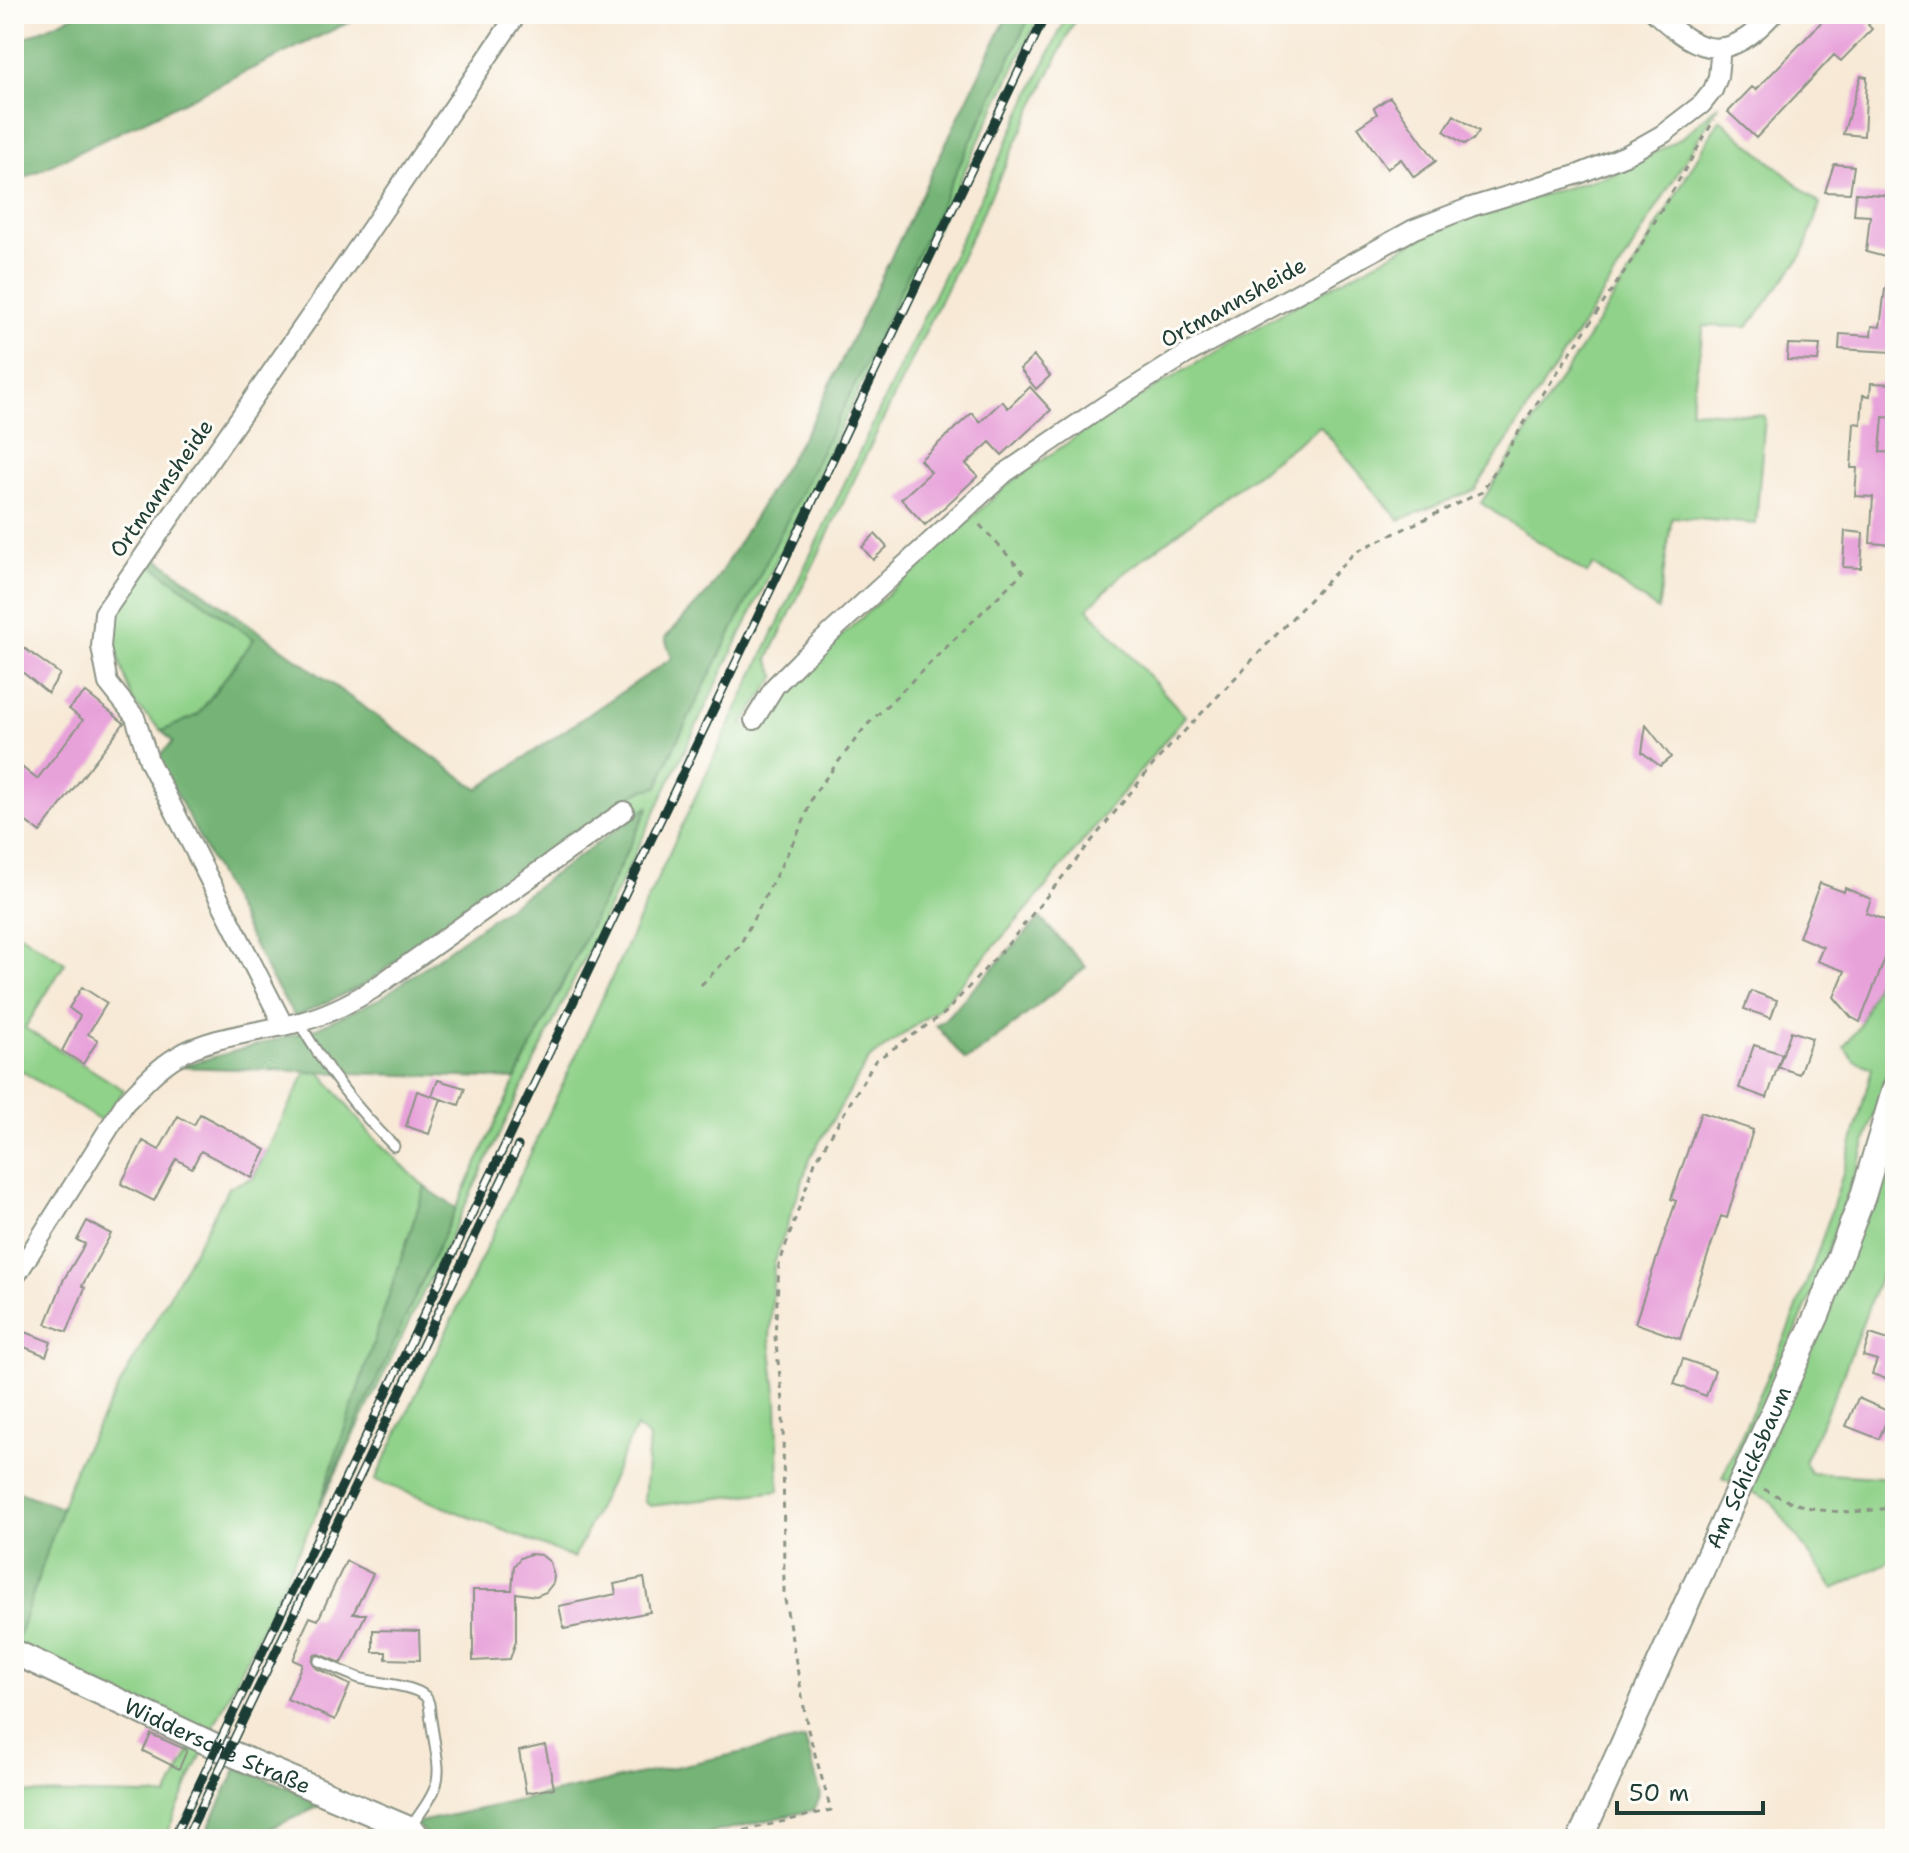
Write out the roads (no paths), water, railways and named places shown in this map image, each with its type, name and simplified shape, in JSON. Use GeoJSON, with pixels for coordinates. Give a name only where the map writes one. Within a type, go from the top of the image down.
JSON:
{"type":"FeatureCollection","features":[{"type":"Feature","properties":{"kind":"street","name":"Ortmannsheide"},"geometry":{"type":"LineString","coordinates":[[292,1024],[149,761],[135,717],[108,683],[101,647],[104,613],[517,14]]}},
{"type":"Feature","properties":{"kind":"street"},"geometry":{"type":"LineString","coordinates":[[1656,14],[1680,36],[1704,47],[1735,45],[1754,36],[1773,14]]}},
{"type":"Feature","properties":{"kind":"street","name":"Ortmannsheide"},"geometry":{"type":"LineString","coordinates":[[754,720],[775,686],[800,661],[1005,473],[1187,354],[1414,229],[1471,207],[1579,174],[1626,155],[1663,134],[1702,104],[1713,90],[1718,77],[1721,47]]}},
{"type":"Feature","properties":{"kind":"street"},"geometry":{"type":"LineString","coordinates":[[14,1279],[125,1103],[147,1080],[177,1057],[197,1049],[292,1024],[345,1006],[624,811]]}},
{"type":"Feature","properties":{"kind":"street","name":"Am Schicksbaum"},"geometry":{"type":"LineString","coordinates":[[1580,1839],[1818,1313],[1863,1196],[1895,1088]]}},
{"type":"Feature","properties":{"kind":"street","name":"Widdersche Straße"},"geometry":{"type":"LineString","coordinates":[[14,1652],[414,1835]]}},
{"type":"Feature","properties":{"kind":"lane"},"geometry":{"type":"LineString","coordinates":[[292,1024],[345,1093],[394,1146]]}},
{"type":"Feature","properties":{"kind":"lane"},"geometry":{"type":"LineString","coordinates":[[319,1661],[361,1678],[424,1694],[429,1701],[439,1778],[414,1835]]}},
{"type":"Feature","properties":{"kind":"railway"},"geometry":{"type":"LineString","coordinates":[[173,1839],[1046,14]]}},
{"type":"Feature","properties":{"kind":"railway"},"geometry":{"type":"LineString","coordinates":[[186,1839],[518,1146]]}}]}
